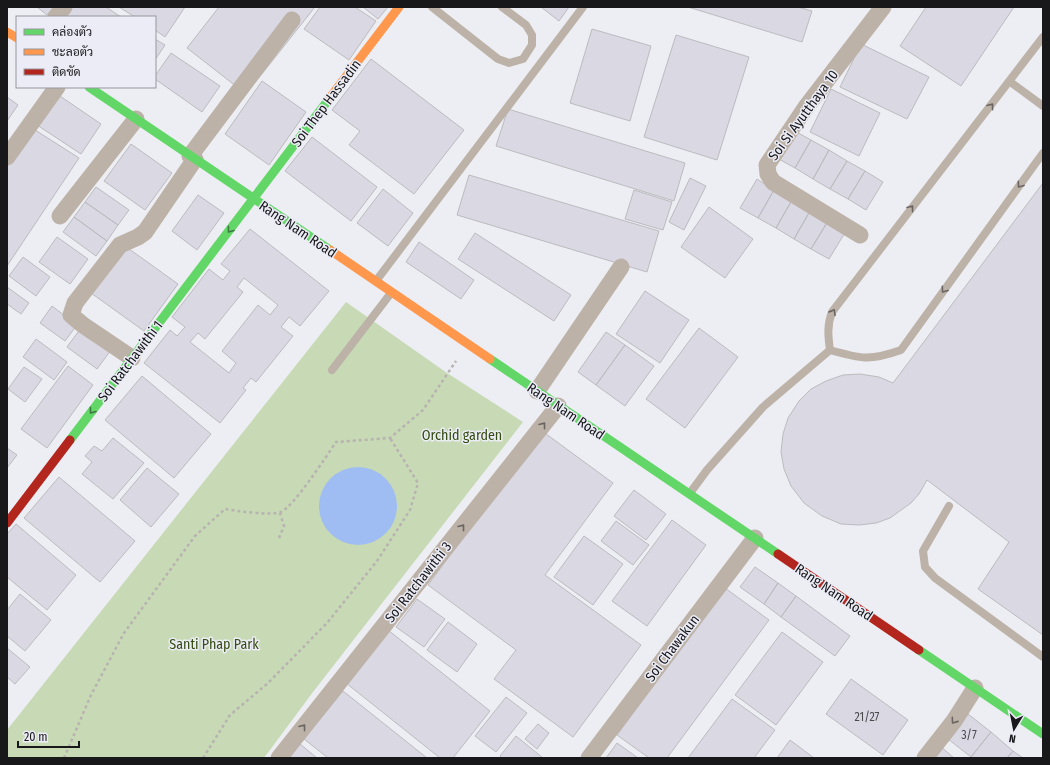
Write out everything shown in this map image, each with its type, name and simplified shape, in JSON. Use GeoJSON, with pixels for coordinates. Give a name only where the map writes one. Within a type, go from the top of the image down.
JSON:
{"type":"FeatureCollection","features":[{"type":"Feature","properties":{"kind":"street"},"geometry":{"type":"LineString","coordinates":[[57,16],[64,7]]}},
{"type":"Feature","properties":{"kind":"street","name":"Soi Thep Hassadin"},"geometry":{"type":"LineString","coordinates":[[253,198],[331,104],[399,7]]}},
{"type":"Feature","properties":{"kind":"street","name":"Soi Si Ayutthaya 10"},"geometry":{"type":"LineString","coordinates":[[860,235],[773,182],[768,174],[767,165],[806,107],[883,7]]}},
{"type":"Feature","properties":{"kind":"street"},"geometry":{"type":"LineString","coordinates":[[132,358],[83,325],[71,315],[75,303],[120,245],[138,238],[145,232],[193,157],[292,20]]}},
{"type":"Feature","properties":{"kind":"street"},"geometry":{"type":"LineString","coordinates":[[7,32],[16,37]]}},
{"type":"Feature","properties":{"kind":"street"},"geometry":{"type":"LineString","coordinates":[[7,157],[56,88]]}},
{"type":"Feature","properties":{"kind":"street","name":"Rang Nam Road"},"geometry":{"type":"LineString","coordinates":[[91,88],[1043,734]]}},
{"type":"Feature","properties":{"kind":"street"},"geometry":{"type":"LineString","coordinates":[[60,216],[136,118]]}},
{"type":"Feature","properties":{"kind":"street","name":"Soi Ratchawithi 1"},"geometry":{"type":"LineString","coordinates":[[7,523],[253,198]]}},
{"type":"Feature","properties":{"kind":"street"},"geometry":{"type":"LineString","coordinates":[[537,391],[621,268]]}},
{"type":"Feature","properties":{"kind":"street","name":"Soi Ratchawithi 3"},"geometry":{"type":"LineString","coordinates":[[279,758],[558,406]]}},
{"type":"Feature","properties":{"kind":"street","name":"Soi Chawakun"},"geometry":{"type":"LineString","coordinates":[[589,758],[755,538]]}},
{"type":"Feature","properties":{"kind":"street"},"geometry":{"type":"LineString","coordinates":[[925,758],[954,721],[975,688]]}},
{"type":"Feature","properties":{"kind":"lane"},"geometry":{"type":"LineString","coordinates":[[432,7],[498,59],[509,63],[523,58],[532,45],[532,35],[526,25],[502,7]]}},
{"type":"Feature","properties":{"kind":"lane"},"geometry":{"type":"LineString","coordinates":[[376,282],[582,7]]}},
{"type":"Feature","properties":{"kind":"lane"},"geometry":{"type":"LineString","coordinates":[[830,350],[828,332],[829,320],[832,312],[1043,37]]}},
{"type":"Feature","properties":{"kind":"lane"},"geometry":{"type":"LineString","coordinates":[[1010,81],[1043,106]]}},
{"type":"Feature","properties":{"kind":"lane"},"geometry":{"type":"LineString","coordinates":[[830,350],[864,359],[882,357],[901,350],[1043,153]]}},
{"type":"Feature","properties":{"kind":"lane"},"geometry":{"type":"LineString","coordinates":[[332,370],[391,292]]}},
{"type":"Feature","properties":{"kind":"lane"},"geometry":{"type":"LineString","coordinates":[[689,494],[707,470],[763,407],[830,350]]}},
{"type":"Feature","properties":{"kind":"lane"},"geometry":{"type":"LineString","coordinates":[[949,506],[923,551],[926,567],[935,578],[1043,657]]}},
{"type":"Feature","properties":{"kind":"path"},"geometry":{"type":"LineString","coordinates":[[64,758],[91,695],[124,633],[195,536],[226,509],[251,513],[280,513],[292,504],[336,442],[390,438],[423,410],[456,361]]}},
{"type":"Feature","properties":{"kind":"path"},"geometry":{"type":"LineString","coordinates":[[203,758],[230,715],[267,684],[327,623],[377,561],[410,510],[418,483],[390,438]]}},
{"type":"Feature","properties":{"kind":"path"},"geometry":{"type":"LineString","coordinates":[[279,538],[284,526],[280,513]]}},
{"type":"Feature","properties":{"kind":"green space","name":"Santi Phap Park"},"geometry":{"type":"Polygon","coordinates":[[[346,302],[447,373],[523,422],[313,692],[264,758],[7,758],[7,730],[346,302]]]}},
{"type":"Feature","properties":{"kind":"water"},"geometry":{"type":"Polygon","coordinates":[[[358,467],[373,470],[386,478],[394,491],[397,506],[394,521],[386,534],[373,542],[358,545],[343,542],[330,534],[322,521],[319,506],[322,491],[330,478],[343,470],[358,467]]]}},
{"type":"Feature","properties":{"kind":"building"},"geometry":{"type":"Polygon","coordinates":[[[37,7],[54,7],[47,15],[37,7]]]}},
{"type":"Feature","properties":{"kind":"building"},"geometry":{"type":"Polygon","coordinates":[[[72,7],[106,7],[120,16],[67,16],[72,7]]]}},
{"type":"Feature","properties":{"kind":"building"},"geometry":{"type":"Polygon","coordinates":[[[119,7],[185,7],[165,37],[156,31],[156,16],[133,16],[119,7]]]}},
{"type":"Feature","properties":{"kind":"building"},"geometry":{"type":"Polygon","coordinates":[[[219,7],[315,7],[246,94],[187,48],[219,7]]]}},
{"type":"Feature","properties":{"kind":"building"},"geometry":{"type":"Polygon","coordinates":[[[320,7],[355,7],[376,21],[349,60],[304,29],[320,7]]]}},
{"type":"Feature","properties":{"kind":"building"},"geometry":{"type":"Polygon","coordinates":[[[363,7],[388,7],[378,19],[363,7]]]}},
{"type":"Feature","properties":{"kind":"building"},"geometry":{"type":"Polygon","coordinates":[[[541,7],[569,7],[559,21],[541,7]]]}},
{"type":"Feature","properties":{"kind":"building"},"geometry":{"type":"Polygon","coordinates":[[[688,7],[798,7],[812,11],[802,42],[688,7]]]}},
{"type":"Feature","properties":{"kind":"building"},"geometry":{"type":"Polygon","coordinates":[[[926,7],[1014,7],[961,86],[900,46],[926,7]]]}},
{"type":"Feature","properties":{"kind":"building"},"geometry":{"type":"Polygon","coordinates":[[[592,29],[651,46],[630,121],[570,103],[592,29]]]}},
{"type":"Feature","properties":{"kind":"building"},"geometry":{"type":"Polygon","coordinates":[[[676,35],[749,57],[717,160],[644,137],[676,35]]]}},
{"type":"Feature","properties":{"kind":"building"},"geometry":{"type":"Polygon","coordinates":[[[156,40],[165,45],[156,58],[156,40]]]}},
{"type":"Feature","properties":{"kind":"building"},"geometry":{"type":"Polygon","coordinates":[[[861,44],[929,77],[907,119],[840,87],[861,44]]]}},
{"type":"Feature","properties":{"kind":"building"},"geometry":{"type":"Polygon","coordinates":[[[171,53],[220,86],[202,112],[156,80],[156,75],[171,53]]]}},
{"type":"Feature","properties":{"kind":"building"},"geometry":{"type":"Polygon","coordinates":[[[371,59],[464,130],[414,194],[349,145],[360,131],[332,110],[371,59]]]}},
{"type":"Feature","properties":{"kind":"building"},"geometry":{"type":"Polygon","coordinates":[[[262,81],[306,112],[269,165],[225,134],[262,81]]]}},
{"type":"Feature","properties":{"kind":"building"},"geometry":{"type":"Polygon","coordinates":[[[831,89],[880,113],[859,156],[810,132],[831,89]]]}},
{"type":"Feature","properties":{"kind":"building"},"geometry":{"type":"Polygon","coordinates":[[[57,94],[101,124],[81,154],[37,125],[57,94]]]}},
{"type":"Feature","properties":{"kind":"building"},"geometry":{"type":"Polygon","coordinates":[[[7,97],[18,105],[7,121],[7,97]]]}},
{"type":"Feature","properties":{"kind":"building"},"geometry":{"type":"Polygon","coordinates":[[[508,109],[685,163],[674,201],[496,146],[508,109]]]}},
{"type":"Feature","properties":{"kind":"building"},"geometry":{"type":"Polygon","coordinates":[[[32,128],[79,158],[7,266],[7,165],[32,128]]]}},
{"type":"Feature","properties":{"kind":"building"},"geometry":{"type":"Polygon","coordinates":[[[793,130],[811,140],[795,168],[777,158],[793,130]]]}},
{"type":"Feature","properties":{"kind":"building"},"geometry":{"type":"Polygon","coordinates":[[[312,137],[377,187],[351,221],[285,171],[312,137]]]}},
{"type":"Feature","properties":{"kind":"building"},"geometry":{"type":"Polygon","coordinates":[[[811,140],[829,150],[813,179],[795,168],[811,140]]]}},
{"type":"Feature","properties":{"kind":"building"},"geometry":{"type":"Polygon","coordinates":[[[131,144],[172,173],[145,210],[104,181],[131,144]]]}},
{"type":"Feature","properties":{"kind":"building"},"geometry":{"type":"Polygon","coordinates":[[[829,150],[847,161],[830,189],[813,179],[829,150]]]}},
{"type":"Feature","properties":{"kind":"building"},"geometry":{"type":"Polygon","coordinates":[[[847,161],[865,171],[848,199],[830,189],[847,161]]]}},
{"type":"Feature","properties":{"kind":"building"},"geometry":{"type":"Polygon","coordinates":[[[865,171],[883,182],[866,210],[848,199],[865,171]]]}},
{"type":"Feature","properties":{"kind":"building"},"geometry":{"type":"Polygon","coordinates":[[[469,175],[659,231],[647,272],[457,215],[469,175]]]}},
{"type":"Feature","properties":{"kind":"building"},"geometry":{"type":"Polygon","coordinates":[[[690,178],[706,186],[684,230],[669,222],[690,178]]]}},
{"type":"Feature","properties":{"kind":"building"},"geometry":{"type":"Polygon","coordinates":[[[757,179],[774,190],[758,218],[740,208],[757,179]]]}},
{"type":"Feature","properties":{"kind":"building"},"geometry":{"type":"Polygon","coordinates":[[[1043,183],[1043,635],[978,589],[1009,542],[927,480],[919,494],[911,503],[890,518],[876,523],[859,525],[841,524],[822,516],[804,503],[791,486],[784,469],[781,452],[783,434],[788,418],[799,401],[811,389],[826,381],[843,375],[860,374],[879,377],[893,383],[1043,183]]]}},
{"type":"Feature","properties":{"kind":"building"},"geometry":{"type":"Polygon","coordinates":[[[96,187],[129,210],[118,225],[85,202],[96,187]]]}},
{"type":"Feature","properties":{"kind":"building"},"geometry":{"type":"Polygon","coordinates":[[[383,189],[413,213],[388,246],[357,223],[383,189]]]}},
{"type":"Feature","properties":{"kind":"building"},"geometry":{"type":"Polygon","coordinates":[[[634,190],[672,202],[663,230],[625,219],[634,190]]]}},
{"type":"Feature","properties":{"kind":"building"},"geometry":{"type":"Polygon","coordinates":[[[774,190],[792,200],[776,228],[758,218],[774,190]]]}},
{"type":"Feature","properties":{"kind":"building"},"geometry":{"type":"Polygon","coordinates":[[[198,195],[224,213],[197,250],[172,231],[198,195]]]}},
{"type":"Feature","properties":{"kind":"building"},"geometry":{"type":"Polygon","coordinates":[[[792,200],[810,211],[794,239],[776,228],[792,200]]]}},
{"type":"Feature","properties":{"kind":"building"},"geometry":{"type":"Polygon","coordinates":[[[85,202],[118,225],[107,241],[74,217],[85,202]]]}},
{"type":"Feature","properties":{"kind":"building"},"geometry":{"type":"Polygon","coordinates":[[[709,207],[753,239],[725,278],[681,247],[709,207]]]}},
{"type":"Feature","properties":{"kind":"building"},"geometry":{"type":"Polygon","coordinates":[[[810,211],[828,221],[811,249],[794,239],[810,211]]]}},
{"type":"Feature","properties":{"kind":"building"},"geometry":{"type":"Polygon","coordinates":[[[74,217],[107,241],[96,256],[63,232],[74,217]]]}},
{"type":"Feature","properties":{"kind":"building"},"geometry":{"type":"Polygon","coordinates":[[[828,221],[846,231],[829,259],[811,249],[828,221]]]}},
{"type":"Feature","properties":{"kind":"building"},"geometry":{"type":"Polygon","coordinates":[[[250,229],[329,291],[300,326],[289,317],[281,327],[293,336],[256,382],[251,378],[243,388],[246,390],[220,423],[144,363],[170,330],[177,336],[185,327],[172,317],[209,269],[223,280],[230,271],[221,264],[250,229]],[[244,278],[237,287],[243,292],[205,339],[198,333],[190,342],[229,373],[236,363],[222,351],[258,305],[270,315],[278,305],[244,278]]]}},
{"type":"Feature","properties":{"kind":"building"},"geometry":{"type":"Polygon","coordinates":[[[475,233],[571,295],[554,321],[458,259],[475,233]]]}},
{"type":"Feature","properties":{"kind":"building"},"geometry":{"type":"Polygon","coordinates":[[[57,237],[88,259],[70,284],[39,262],[57,237]]]}},
{"type":"Feature","properties":{"kind":"building"},"geometry":{"type":"Polygon","coordinates":[[[419,242],[474,280],[461,299],[406,262],[419,242]]]}},
{"type":"Feature","properties":{"kind":"building"},"geometry":{"type":"Polygon","coordinates":[[[125,246],[178,284],[144,331],[91,293],[125,246]]]}},
{"type":"Feature","properties":{"kind":"building"},"geometry":{"type":"Polygon","coordinates":[[[23,257],[50,277],[36,296],[9,276],[23,257]]]}},
{"type":"Feature","properties":{"kind":"building"},"geometry":{"type":"Polygon","coordinates":[[[7,287],[29,303],[21,314],[7,304],[7,287]]]}},
{"type":"Feature","properties":{"kind":"building"},"geometry":{"type":"Polygon","coordinates":[[[645,291],[689,320],[660,363],[616,334],[645,291]]]}},
{"type":"Feature","properties":{"kind":"building"},"geometry":{"type":"Polygon","coordinates":[[[52,306],[77,325],[65,341],[40,323],[52,306]]]}},
{"type":"Feature","properties":{"kind":"building"},"geometry":{"type":"Polygon","coordinates":[[[81,328],[111,350],[97,369],[67,347],[81,328]]]}},
{"type":"Feature","properties":{"kind":"building"},"geometry":{"type":"Polygon","coordinates":[[[699,328],[738,357],[685,428],[646,399],[699,328]]]}},
{"type":"Feature","properties":{"kind":"building"},"geometry":{"type":"Polygon","coordinates":[[[606,332],[625,345],[596,385],[578,372],[606,332]]]}},
{"type":"Feature","properties":{"kind":"building"},"geometry":{"type":"Polygon","coordinates":[[[36,339],[67,362],[54,380],[23,357],[36,339]]]}},
{"type":"Feature","properties":{"kind":"building"},"geometry":{"type":"Polygon","coordinates":[[[625,345],[654,366],[625,406],[596,385],[625,345]]]}},
{"type":"Feature","properties":{"kind":"building"},"geometry":{"type":"Polygon","coordinates":[[[68,366],[93,385],[47,448],[21,429],[68,366]]]}},
{"type":"Feature","properties":{"kind":"building"},"geometry":{"type":"Polygon","coordinates":[[[24,367],[42,379],[25,402],[8,389],[24,367]]]}},
{"type":"Feature","properties":{"kind":"building"},"geometry":{"type":"Polygon","coordinates":[[[142,376],[211,434],[174,478],[105,420],[142,376]]]}},
{"type":"Feature","properties":{"kind":"building"},"geometry":{"type":"Polygon","coordinates":[[[542,431],[613,483],[545,575],[641,645],[573,737],[494,679],[516,650],[428,585],[542,431]]]}},
{"type":"Feature","properties":{"kind":"building"},"geometry":{"type":"Polygon","coordinates":[[[113,438],[144,463],[113,499],[82,474],[92,462],[85,456],[94,446],[102,451],[113,438]]]}},
{"type":"Feature","properties":{"kind":"building"},"geometry":{"type":"Polygon","coordinates":[[[7,448],[17,455],[7,468],[7,448]]]}},
{"type":"Feature","properties":{"kind":"building"},"geometry":{"type":"Polygon","coordinates":[[[147,468],[179,494],[151,527],[120,500],[147,468]]]}},
{"type":"Feature","properties":{"kind":"building"},"geometry":{"type":"Polygon","coordinates":[[[59,477],[135,541],[100,582],[24,518],[59,477]]]}},
{"type":"Feature","properties":{"kind":"building"},"geometry":{"type":"Polygon","coordinates":[[[634,490],[666,514],[646,540],[614,516],[634,490]]]}},
{"type":"Feature","properties":{"kind":"building"},"geometry":{"type":"Polygon","coordinates":[[[672,520],[706,545],[647,626],[612,601],[672,520]]]}},
{"type":"Feature","properties":{"kind":"building"},"geometry":{"type":"Polygon","coordinates":[[[616,521],[649,545],[633,565],[601,541],[616,521]]]}},
{"type":"Feature","properties":{"kind":"building"},"geometry":{"type":"Polygon","coordinates":[[[16,524],[76,575],[47,610],[7,577],[7,534],[16,524]]]}},
{"type":"Feature","properties":{"kind":"building"},"geometry":{"type":"Polygon","coordinates":[[[584,536],[623,564],[593,605],[554,577],[584,536]]]}},
{"type":"Feature","properties":{"kind":"building"},"geometry":{"type":"Polygon","coordinates":[[[755,567],[778,583],[764,604],[740,587],[755,567]]]}},
{"type":"Feature","properties":{"kind":"building"},"geometry":{"type":"Polygon","coordinates":[[[778,583],[796,596],[781,617],[764,604],[778,583]]]}},
{"type":"Feature","properties":{"kind":"building"},"geometry":{"type":"Polygon","coordinates":[[[725,588],[769,620],[667,758],[649,758],[617,735],[725,588]]]}},
{"type":"Feature","properties":{"kind":"building"},"geometry":{"type":"Polygon","coordinates":[[[20,594],[51,620],[25,651],[7,636],[7,610],[20,594]]]}},
{"type":"Feature","properties":{"kind":"building"},"geometry":{"type":"Polygon","coordinates":[[[796,596],[850,636],[835,656],[781,617],[796,596]]]}},
{"type":"Feature","properties":{"kind":"building"},"geometry":{"type":"Polygon","coordinates":[[[417,599],[445,619],[424,647],[396,627],[417,599]]]}},
{"type":"Feature","properties":{"kind":"building"},"geometry":{"type":"Polygon","coordinates":[[[448,622],[477,644],[457,672],[427,650],[448,622]]]}},
{"type":"Feature","properties":{"kind":"building"},"geometry":{"type":"Polygon","coordinates":[[[388,630],[490,711],[453,758],[440,758],[346,683],[388,630]]]}},
{"type":"Feature","properties":{"kind":"building"},"geometry":{"type":"Polygon","coordinates":[[[782,632],[823,662],[776,725],[735,695],[782,632]]]}},
{"type":"Feature","properties":{"kind":"building"},"geometry":{"type":"Polygon","coordinates":[[[7,648],[30,667],[15,684],[7,677],[7,648]]]}},
{"type":"Feature","properties":{"kind":"building"},"geometry":{"type":"Polygon","coordinates":[[[851,679],[908,720],[883,755],[826,714],[851,679]]]}},
{"type":"Feature","properties":{"kind":"building"},"geometry":{"type":"Polygon","coordinates":[[[343,691],[427,758],[328,758],[304,739],[343,691]]]}},
{"type":"Feature","properties":{"kind":"building"},"geometry":{"type":"Polygon","coordinates":[[[506,697],[527,713],[496,752],[475,736],[506,697]]]}},
{"type":"Feature","properties":{"kind":"building"},"geometry":{"type":"Polygon","coordinates":[[[732,699],[775,730],[754,758],[688,758],[732,699]]]}},
{"type":"Feature","properties":{"kind":"building"},"geometry":{"type":"Polygon","coordinates":[[[968,714],[991,732],[971,757],[948,739],[968,714]]]}},
{"type":"Feature","properties":{"kind":"building"},"geometry":{"type":"Polygon","coordinates":[[[538,724],[549,733],[537,749],[525,739],[538,724]]]}},
{"type":"Feature","properties":{"kind":"building"},"geometry":{"type":"Polygon","coordinates":[[[991,732],[1013,751],[1007,758],[972,758],[971,757],[991,732]]]}},
{"type":"Feature","properties":{"kind":"building"},"geometry":{"type":"Polygon","coordinates":[[[516,736],[543,758],[502,758],[500,756],[516,736]]]}},
{"type":"Feature","properties":{"kind":"building"},"geometry":{"type":"Polygon","coordinates":[[[790,740],[814,758],[777,758],[790,740]]]}},
{"type":"Feature","properties":{"kind":"building"},"geometry":{"type":"Polygon","coordinates":[[[617,743],[638,758],[606,758],[617,743]]]}},
{"type":"Feature","properties":{"kind":"building"},"geometry":{"type":"Polygon","coordinates":[[[300,744],[317,758],[289,758],[300,744]]]}},
{"type":"Feature","properties":{"kind":"building"},"geometry":{"type":"Polygon","coordinates":[[[939,745],[954,758],[928,758],[939,745]]]}},
{"type":"Feature","properties":{"kind":"building"},"geometry":{"type":"Polygon","coordinates":[[[1013,751],[1023,758],[1007,758],[1013,751]]]}},
{"type":"Feature","properties":{"kind":"traffic: fast"},"geometry":{"type":"LineString","coordinates":[[90,88],[330,250]]}},
{"type":"Feature","properties":{"kind":"traffic: fast"},"geometry":{"type":"LineString","coordinates":[[70,440],[329,99]]}},
{"type":"Feature","properties":{"kind":"traffic: fast"},"geometry":{"type":"LineString","coordinates":[[490,359],[778,554]]}},
{"type":"Feature","properties":{"kind":"traffic: fast"},"geometry":{"type":"LineString","coordinates":[[919,650],[1043,734]]}},
{"type":"Feature","properties":{"kind":"traffic: slow"},"geometry":{"type":"LineString","coordinates":[[329,99],[399,7]]}},
{"type":"Feature","properties":{"kind":"traffic: slow"},"geometry":{"type":"LineString","coordinates":[[7,32],[16,37]]}},
{"type":"Feature","properties":{"kind":"traffic: slow"},"geometry":{"type":"LineString","coordinates":[[330,250],[490,359]]}},
{"type":"Feature","properties":{"kind":"traffic: jam"},"geometry":{"type":"LineString","coordinates":[[7,523],[70,440]]}},
{"type":"Feature","properties":{"kind":"traffic: jam"},"geometry":{"type":"LineString","coordinates":[[778,554],[919,650]]}},
{"type":"Feature","properties":{"kind":"park label","name":"Orchid garden"},"geometry":{"type":"Point","coordinates":[462,435]}}]}
